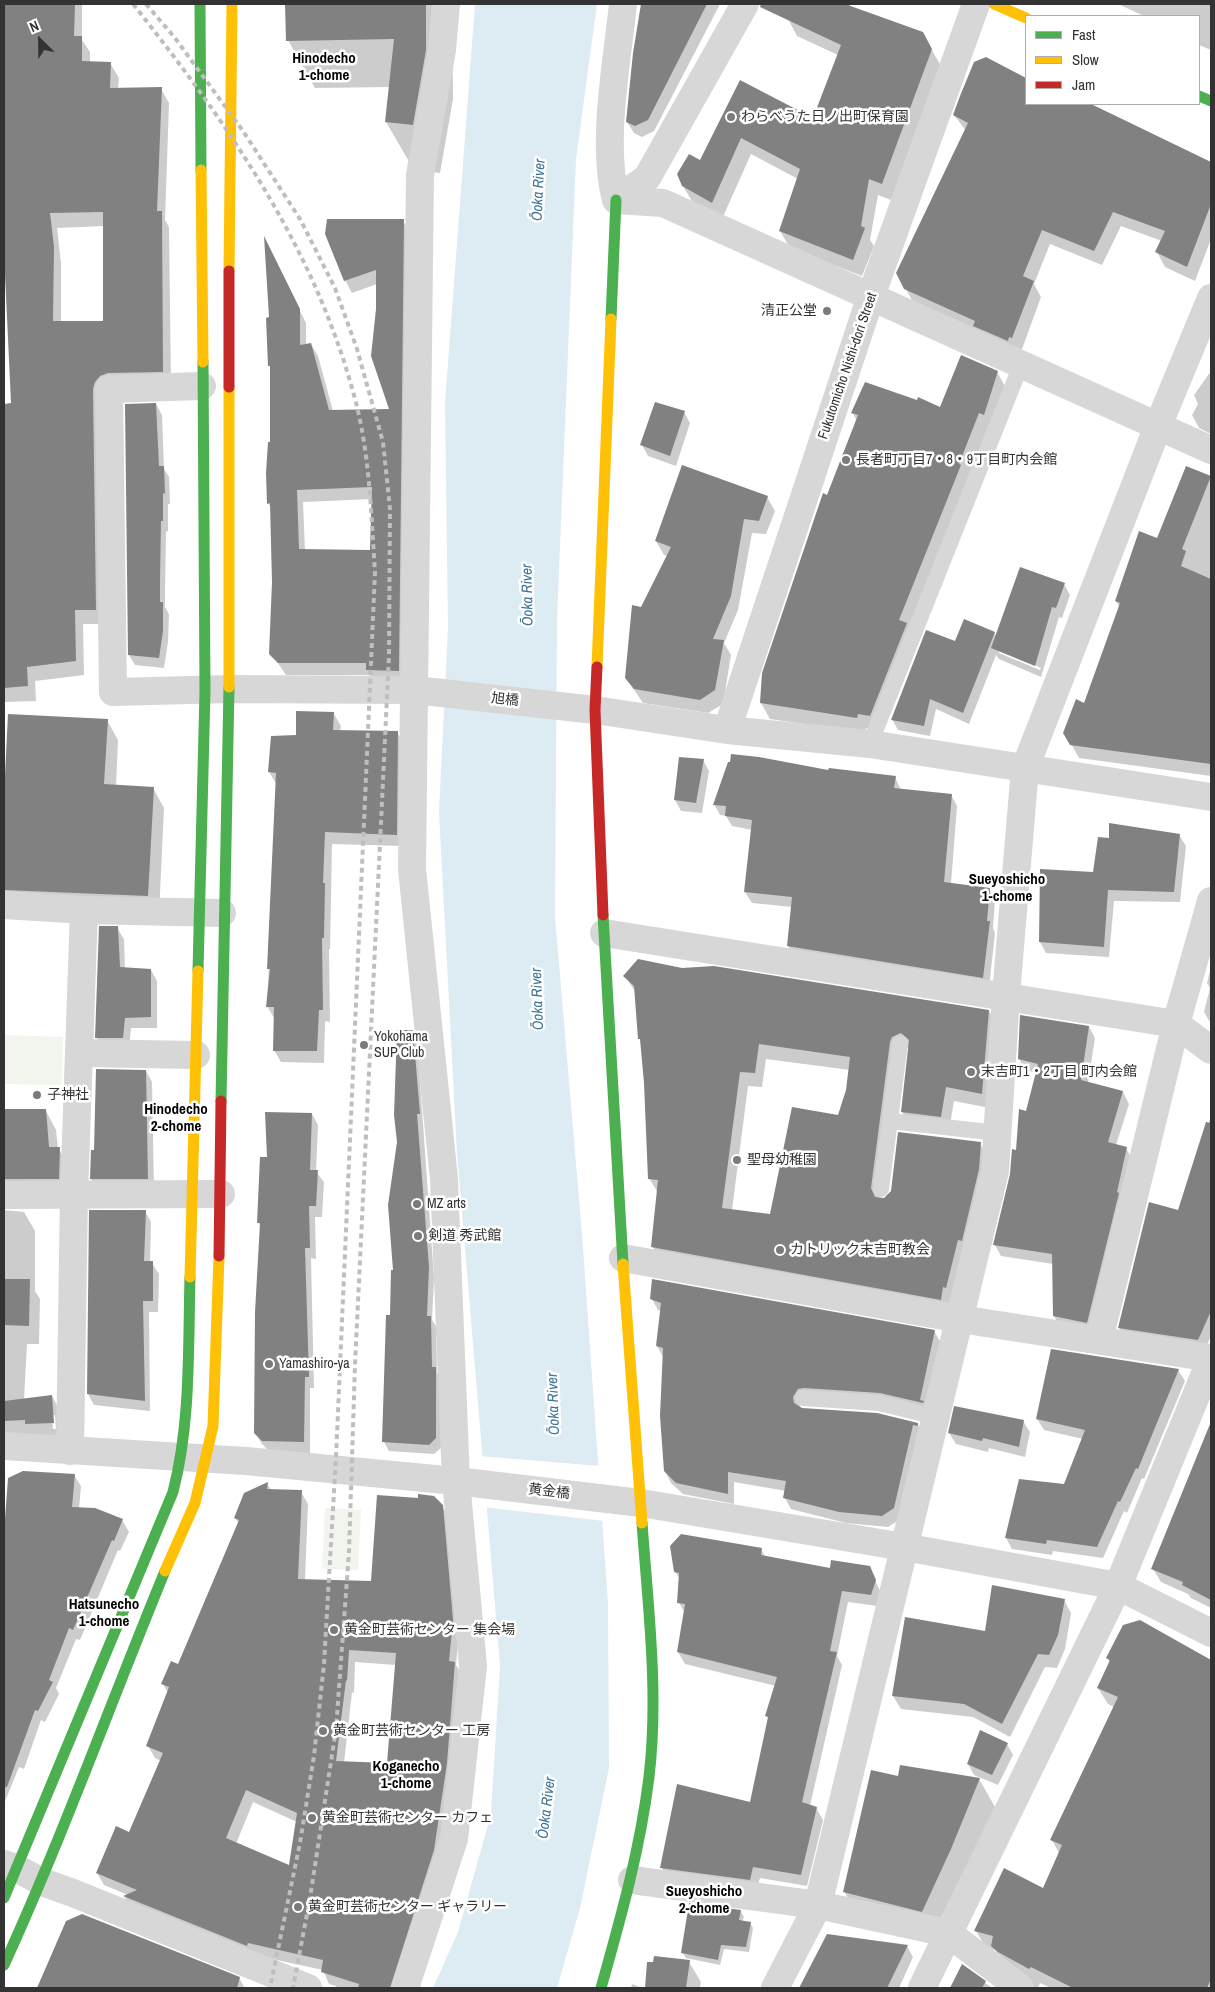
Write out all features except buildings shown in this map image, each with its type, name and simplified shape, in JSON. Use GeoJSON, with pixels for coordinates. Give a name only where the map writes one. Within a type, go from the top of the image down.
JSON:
{"type":"FeatureCollection","features":[{"type":"Feature","properties":{"kind":"main road"},"geometry":{"type":"LineString","coordinates":[[4,1898],[10,1866],[172,1492],[212,1426],[221,1194],[226,913],[202,386],[200,4]]}},
{"type":"Feature","properties":{"kind":"main road"},"geometry":{"type":"LineString","coordinates":[[4,1965],[42,1882],[109,1708],[195,1503],[194,1458],[186,1423],[191,1193],[199,911],[217,690],[232,101],[232,4]]}},
{"type":"Feature","properties":{"kind":"main road"},"geometry":{"type":"LineString","coordinates":[[994,4],[1025,18]]}},
{"type":"Feature","properties":{"kind":"main road"},"geometry":{"type":"LineString","coordinates":[[601,1988],[632,1880],[649,1776],[653,1683],[623,1258],[604,933],[595,710],[616,200]]}},
{"type":"Feature","properties":{"kind":"street"},"geometry":{"type":"LineString","coordinates":[[405,1988],[454,1838],[473,1666],[456,1481],[444,1179],[412,869],[420,174],[442,50],[446,4]]}},
{"type":"Feature","properties":{"kind":"street"},"geometry":{"type":"LineString","coordinates":[[616,200],[611,181],[612,108],[624,4]]}},
{"type":"Feature","properties":{"kind":"street"},"geometry":{"type":"LineString","coordinates":[[616,200],[647,178],[745,4]]}},
{"type":"Feature","properties":{"kind":"street","name":"Fukutomicho Nishi-dori Street"},"geometry":{"type":"LineString","coordinates":[[727,730],[872,296],[976,4]]}},
{"type":"Feature","properties":{"kind":"street"},"geometry":{"type":"LineString","coordinates":[[616,200],[663,203],[1211,450]]}},
{"type":"Feature","properties":{"kind":"street"},"geometry":{"type":"LineString","coordinates":[[775,1988],[818,1905],[996,1170],[1006,995],[1025,768],[1158,426],[1211,298]]}},
{"type":"Feature","properties":{"kind":"street","name":"旭橋"},"geometry":{"type":"LineString","coordinates":[[202,386],[109,388],[113,692],[415,690],[595,710],[727,730],[870,744],[1211,797]]}},
{"type":"Feature","properties":{"kind":"street"},"geometry":{"type":"LineString","coordinates":[[1099,1340],[1176,1024],[1211,901]]}},
{"type":"Feature","properties":{"kind":"street"},"geometry":{"type":"LineString","coordinates":[[4,905],[84,910],[226,913]]}},
{"type":"Feature","properties":{"kind":"street"},"geometry":{"type":"LineString","coordinates":[[70,1451],[74,1195],[84,910]]}},
{"type":"Feature","properties":{"kind":"street"},"geometry":{"type":"LineString","coordinates":[[604,933],[1006,995],[1176,1024],[1211,1050]]}},
{"type":"Feature","properties":{"kind":"street"},"geometry":{"type":"LineString","coordinates":[[79,1053],[196,1055]]}},
{"type":"Feature","properties":{"kind":"street"},"geometry":{"type":"LineString","coordinates":[[4,1195],[221,1194]]}},
{"type":"Feature","properties":{"kind":"street"},"geometry":{"type":"LineString","coordinates":[[623,1258],[960,1319],[1211,1359],[1118,1586],[922,1988]]}},
{"type":"Feature","properties":{"kind":"street","name":"黄金橋"},"geometry":{"type":"LineString","coordinates":[[4,1446],[255,1462],[456,1481],[641,1502],[904,1546],[1118,1586],[1211,1633]]}},
{"type":"Feature","properties":{"kind":"street"},"geometry":{"type":"LineString","coordinates":[[10,1866],[42,1882],[73,1892],[308,1988]]}},
{"type":"Feature","properties":{"kind":"street"},"geometry":{"type":"LineString","coordinates":[[632,1880],[818,1905],[948,1933],[1020,1988]]}},
{"type":"Feature","properties":{"kind":"lane"},"geometry":{"type":"LineString","coordinates":[[870,744],[1021,365]]}},
{"type":"Feature","properties":{"kind":"lane"},"geometry":{"type":"LineString","coordinates":[[881,1189],[900,1043]]}},
{"type":"Feature","properties":{"kind":"lane"},"geometry":{"type":"LineString","coordinates":[[890,1121],[998,1132]]}},
{"type":"Feature","properties":{"kind":"lane"},"geometry":{"type":"LineString","coordinates":[[803,1398],[878,1403],[936,1418]]}},
{"type":"Feature","properties":{"kind":"shaded area"},"geometry":{"type":"Polygon","coordinates":[[[4,1035],[63,1037],[62,1085],[4,1084],[4,1035]]]}},
{"type":"Feature","properties":{"kind":"shaded area"},"geometry":{"type":"Polygon","coordinates":[[[325,1508],[361,1510],[358,1570],[322,1569],[325,1508]]]}},
{"type":"Feature","properties":{"kind":"water","name":"Ōoka River"},"geometry":{"type":"Polygon","coordinates":[[[475,4],[597,4],[576,159],[557,619],[555,917],[582,1234],[608,1604],[609,1768],[580,1908],[557,1988],[433,1988],[458,1932],[491,1814],[500,1665],[457,1153],[439,812],[448,628],[445,403],[475,4]]]}},
{"type":"Feature","properties":{"kind":"pier"},"geometry":{"type":"Polygon","coordinates":[[[480,1456],[600,1466],[604,1521],[482,1507],[480,1456]]]}},
{"type":"Feature","properties":{"kind":"railway"},"geometry":{"type":"LineString","coordinates":[[133,4],[203,96],[235,142],[265,190],[317,291],[338,344],[355,399],[364,442],[371,507],[375,572],[336,1457],[324,1664],[314,1756],[300,1843],[270,1988]]}},
{"type":"Feature","properties":{"kind":"railway"},"geometry":{"type":"LineString","coordinates":[[146,4],[175,38],[243,131],[300,219],[335,288],[357,349],[383,442],[390,509],[389,655],[355,1365],[349,1552],[336,1729],[310,1898],[293,1988]]}},
{"type":"Feature","properties":{"kind":"traffic: fast"},"geometry":{"type":"LineString","coordinates":[[200,4],[201,170]]}},
{"type":"Feature","properties":{"kind":"traffic: fast"},"geometry":{"type":"LineString","coordinates":[[1200,96],[1211,101]]}},
{"type":"Feature","properties":{"kind":"traffic: fast"},"geometry":{"type":"LineString","coordinates":[[611,319],[616,200]]}},
{"type":"Feature","properties":{"kind":"traffic: fast"},"geometry":{"type":"LineString","coordinates":[[198,971],[205,691],[203,362]]}},
{"type":"Feature","properties":{"kind":"traffic: fast"},"geometry":{"type":"LineString","coordinates":[[221,1101],[229,687]]}},
{"type":"Feature","properties":{"kind":"traffic: fast"},"geometry":{"type":"LineString","coordinates":[[603,915],[623,1264]]}},
{"type":"Feature","properties":{"kind":"traffic: fast"},"geometry":{"type":"LineString","coordinates":[[4,1898],[173,1492],[179,1466],[186,1412],[190,1277]]}},
{"type":"Feature","properties":{"kind":"traffic: fast"},"geometry":{"type":"LineString","coordinates":[[601,1988],[623,1909],[641,1831],[652,1745],[652,1650],[642,1523]]}},
{"type":"Feature","properties":{"kind":"traffic: fast"},"geometry":{"type":"LineString","coordinates":[[4,1965],[67,1818],[165,1571]]}},
{"type":"Feature","properties":{"kind":"traffic: slow"},"geometry":{"type":"LineString","coordinates":[[229,271],[232,4]]}},
{"type":"Feature","properties":{"kind":"traffic: slow"},"geometry":{"type":"LineString","coordinates":[[994,4],[1025,18]]}},
{"type":"Feature","properties":{"kind":"traffic: slow"},"geometry":{"type":"LineString","coordinates":[[201,170],[203,362]]}},
{"type":"Feature","properties":{"kind":"traffic: slow"},"geometry":{"type":"LineString","coordinates":[[597,667],[611,319]]}},
{"type":"Feature","properties":{"kind":"traffic: slow"},"geometry":{"type":"LineString","coordinates":[[229,387],[229,687]]}},
{"type":"Feature","properties":{"kind":"traffic: slow"},"geometry":{"type":"LineString","coordinates":[[190,1277],[198,971]]}},
{"type":"Feature","properties":{"kind":"traffic: slow"},"geometry":{"type":"LineString","coordinates":[[165,1571],[195,1503],[213,1426],[219,1256]]}},
{"type":"Feature","properties":{"kind":"traffic: slow"},"geometry":{"type":"LineString","coordinates":[[623,1264],[642,1523]]}},
{"type":"Feature","properties":{"kind":"traffic: jam"},"geometry":{"type":"LineString","coordinates":[[229,271],[229,387]]}},
{"type":"Feature","properties":{"kind":"traffic: jam"},"geometry":{"type":"LineString","coordinates":[[597,667],[595,710],[603,915]]}},
{"type":"Feature","properties":{"kind":"traffic: jam"},"geometry":{"type":"LineString","coordinates":[[219,1256],[221,1101]]}},
{"type":"Feature","properties":{"kind":"place","name":"わらべうた日ノ出町保育園"},"geometry":{"type":"Point","coordinates":[731,117]}},
{"type":"Feature","properties":{"kind":"place","name":"清正公堂"},"geometry":{"type":"Point","coordinates":[827,311]}},
{"type":"Feature","properties":{"kind":"place","name":"長者町丁目7・8・9丁目町内会館"},"geometry":{"type":"Point","coordinates":[846,460]}},
{"type":"Feature","properties":{"kind":"place","name":"Yokohama SUP Club"},"geometry":{"type":"Point","coordinates":[364,1045]}},
{"type":"Feature","properties":{"kind":"place","name":"末吉町1・2丁目 町内会館"},"geometry":{"type":"Point","coordinates":[971,1072]}},
{"type":"Feature","properties":{"kind":"place","name":"子神社"},"geometry":{"type":"Point","coordinates":[37,1095]}},
{"type":"Feature","properties":{"kind":"place","name":"聖母幼稚園"},"geometry":{"type":"Point","coordinates":[737,1160]}},
{"type":"Feature","properties":{"kind":"place","name":"MZ arts"},"geometry":{"type":"Point","coordinates":[417,1204]}},
{"type":"Feature","properties":{"kind":"place","name":"剣道 秀武館"},"geometry":{"type":"Point","coordinates":[418,1236]}},
{"type":"Feature","properties":{"kind":"place","name":"カトリック末吉町教会"},"geometry":{"type":"Point","coordinates":[780,1250]}},
{"type":"Feature","properties":{"kind":"place","name":"Yamashiro-ya"},"geometry":{"type":"Point","coordinates":[269,1364]}},
{"type":"Feature","properties":{"kind":"place","name":"黄金町芸術センター 集会場"},"geometry":{"type":"Point","coordinates":[334,1630]}},
{"type":"Feature","properties":{"kind":"place","name":"黄金町芸術センター 工房"},"geometry":{"type":"Point","coordinates":[323,1731]}},
{"type":"Feature","properties":{"kind":"place","name":"黄金町芸術センター カフェ"},"geometry":{"type":"Point","coordinates":[312,1818]}},
{"type":"Feature","properties":{"kind":"place","name":"黄金町芸術センター ギャラリー"},"geometry":{"type":"Point","coordinates":[298,1907]}},
{"type":"Feature","properties":{"kind":"district","name":"Hinodecho 1-chome"},"geometry":{"type":"Point","coordinates":[324,68]}},
{"type":"Feature","properties":{"kind":"district","name":"Sueyoshicho 1-chome"},"geometry":{"type":"Point","coordinates":[1007,888]}},
{"type":"Feature","properties":{"kind":"district","name":"Hinodecho 2-chome"},"geometry":{"type":"Point","coordinates":[176,1118]}},
{"type":"Feature","properties":{"kind":"district","name":"Hatsunecho 1-chome"},"geometry":{"type":"Point","coordinates":[104,1614]}},
{"type":"Feature","properties":{"kind":"district","name":"Koganecho 1-chome"},"geometry":{"type":"Point","coordinates":[406,1776]}},
{"type":"Feature","properties":{"kind":"district","name":"Sueyoshicho 2-chome"},"geometry":{"type":"Point","coordinates":[704,1900]}}]}
